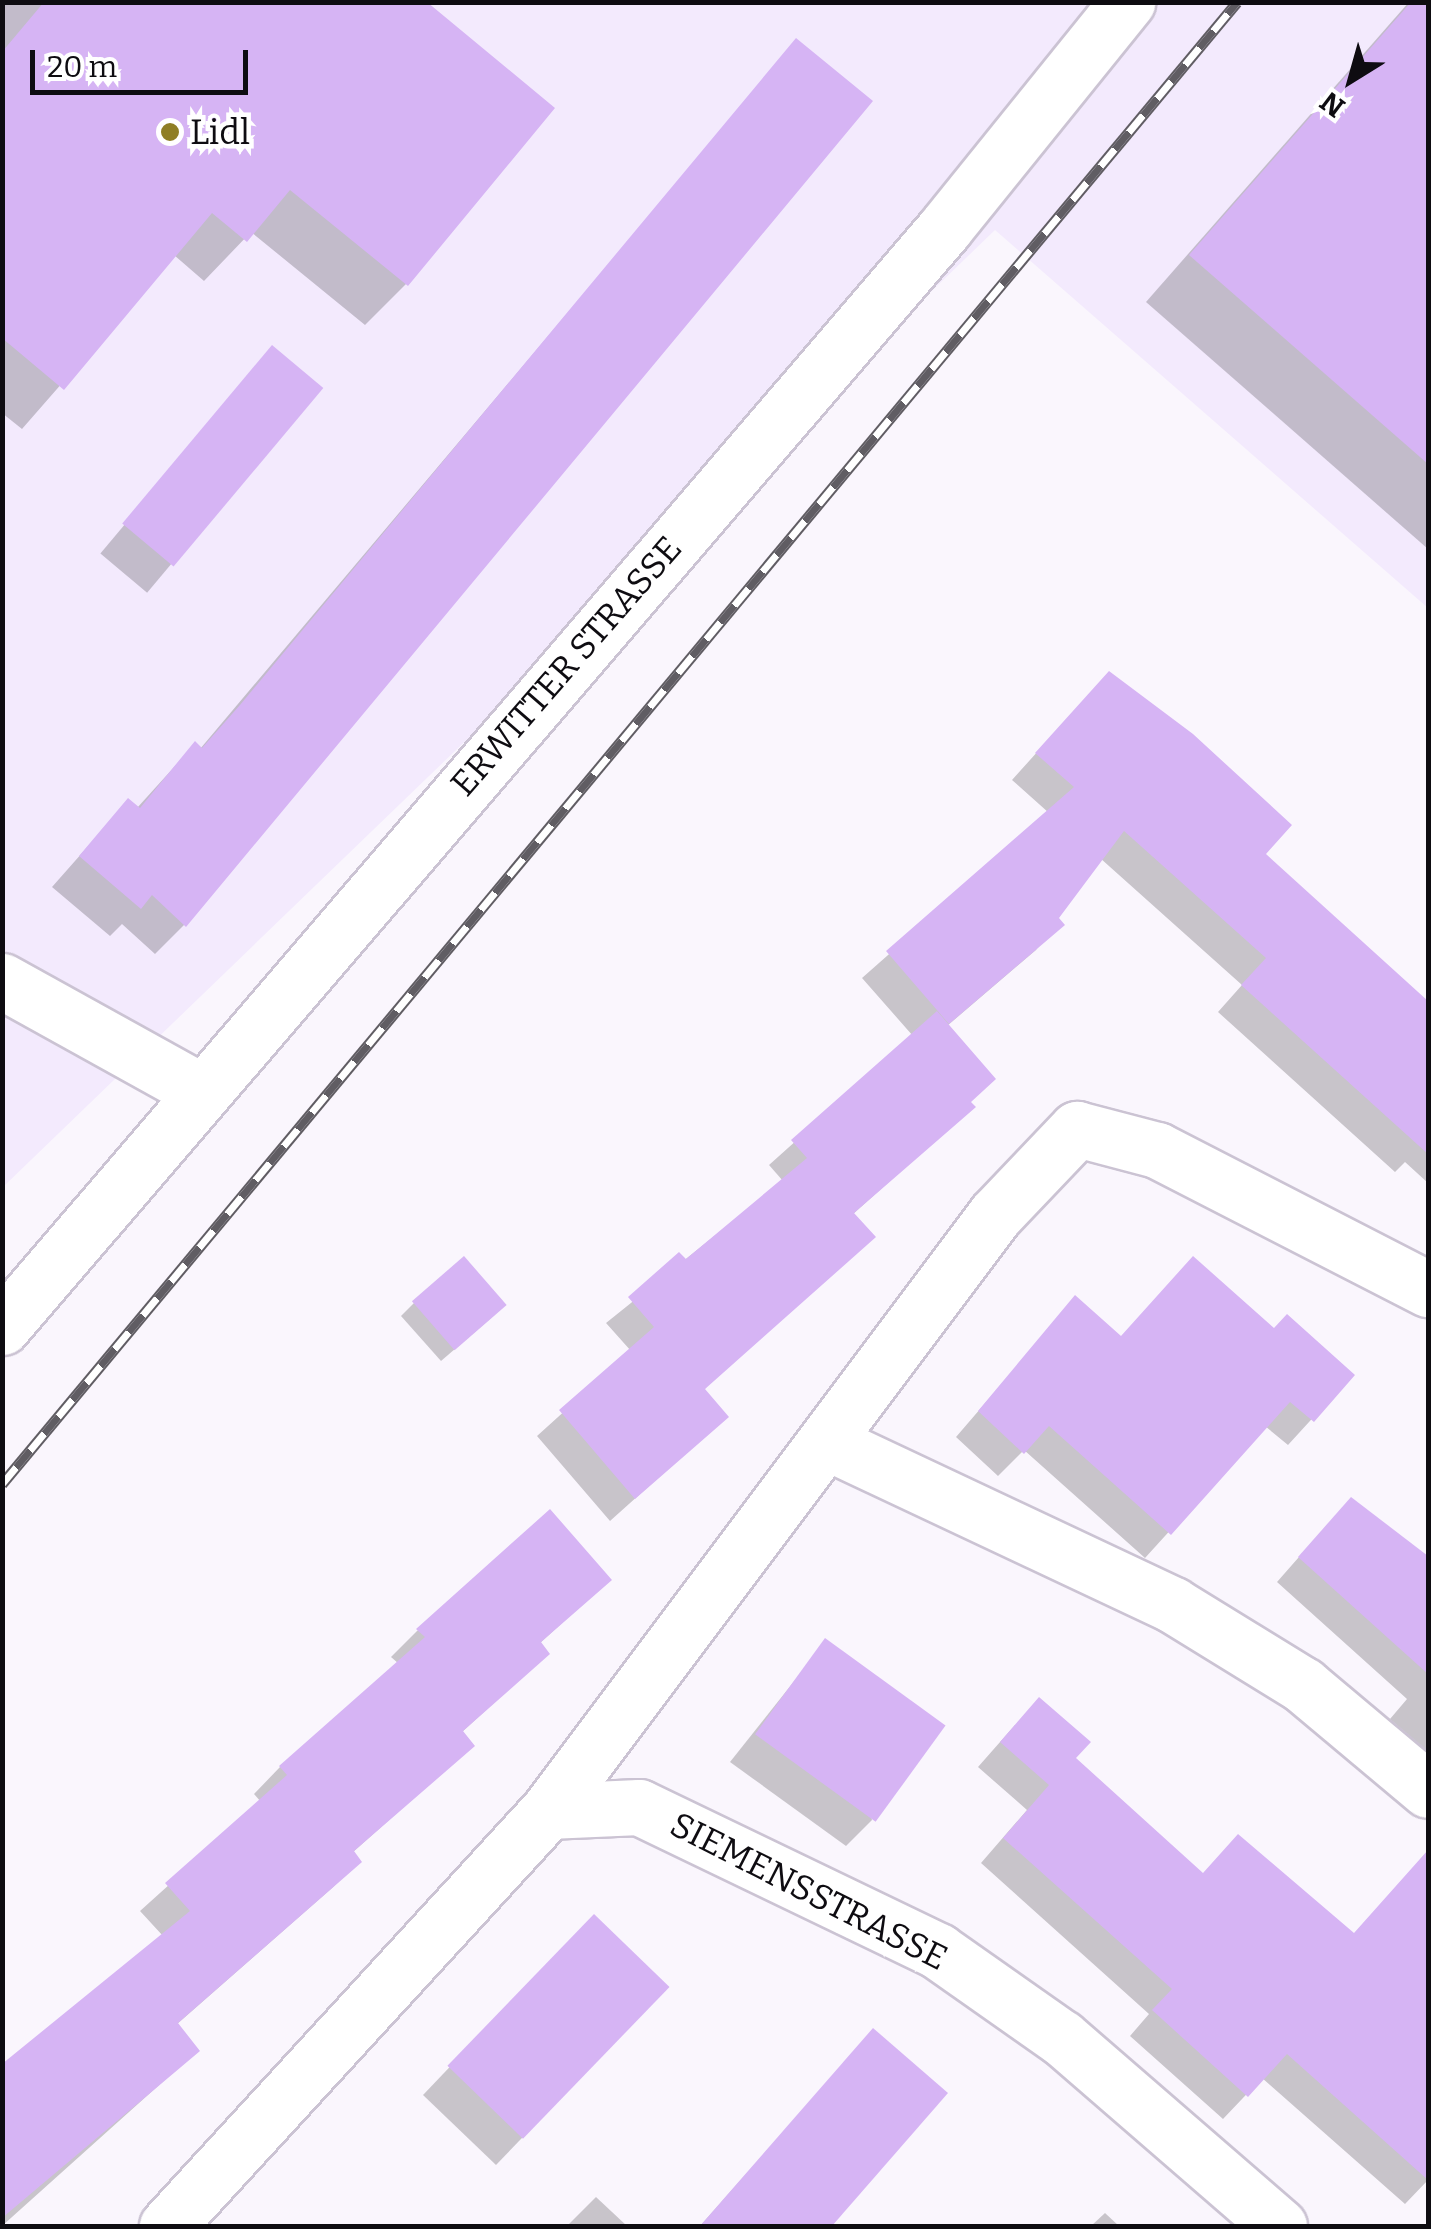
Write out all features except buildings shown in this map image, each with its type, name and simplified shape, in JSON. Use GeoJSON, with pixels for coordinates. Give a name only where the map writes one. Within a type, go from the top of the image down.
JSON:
{"type":"FeatureCollection","features":[{"type":"Feature","properties":{"kind":"street","name":"ERWITTER STRASSE"},"geometry":{"type":"LineString","coordinates":[[2,1326],[199,1090],[944,229],[1126,2]]}},
{"type":"Feature","properties":{"kind":"street"},"geometry":{"type":"LineString","coordinates":[[2,981],[199,1090]]}},
{"type":"Feature","properties":{"kind":"street"},"geometry":{"type":"LineString","coordinates":[[167,2226],[548,1811],[995,1215],[1077,1129],[1157,1150],[1428,1289]]}},
{"type":"Feature","properties":{"kind":"street"},"geometry":{"type":"LineString","coordinates":[[827,1442],[1173,1605],[1303,1684],[1428,1790]]}},
{"type":"Feature","properties":{"kind":"street","name":"SIEMENSSTRASSE"},"geometry":{"type":"LineString","coordinates":[[548,1811],[639,1808],[938,1951],[1062,2038],[1279,2226]]}},
{"type":"Feature","properties":{"kind":"shaded area"},"geometry":{"type":"Polygon","coordinates":[[[3,3],[1428,3],[1428,608],[995,230],[3,1187],[3,3]]]}},
{"type":"Feature","properties":{"kind":"railway"},"geometry":{"type":"LineString","coordinates":[[2,1484],[1237,2]]}},
{"type":"Feature","properties":{"kind":"place","name":"Lidl"},"geometry":{"type":"Point","coordinates":[170,132]}}]}
